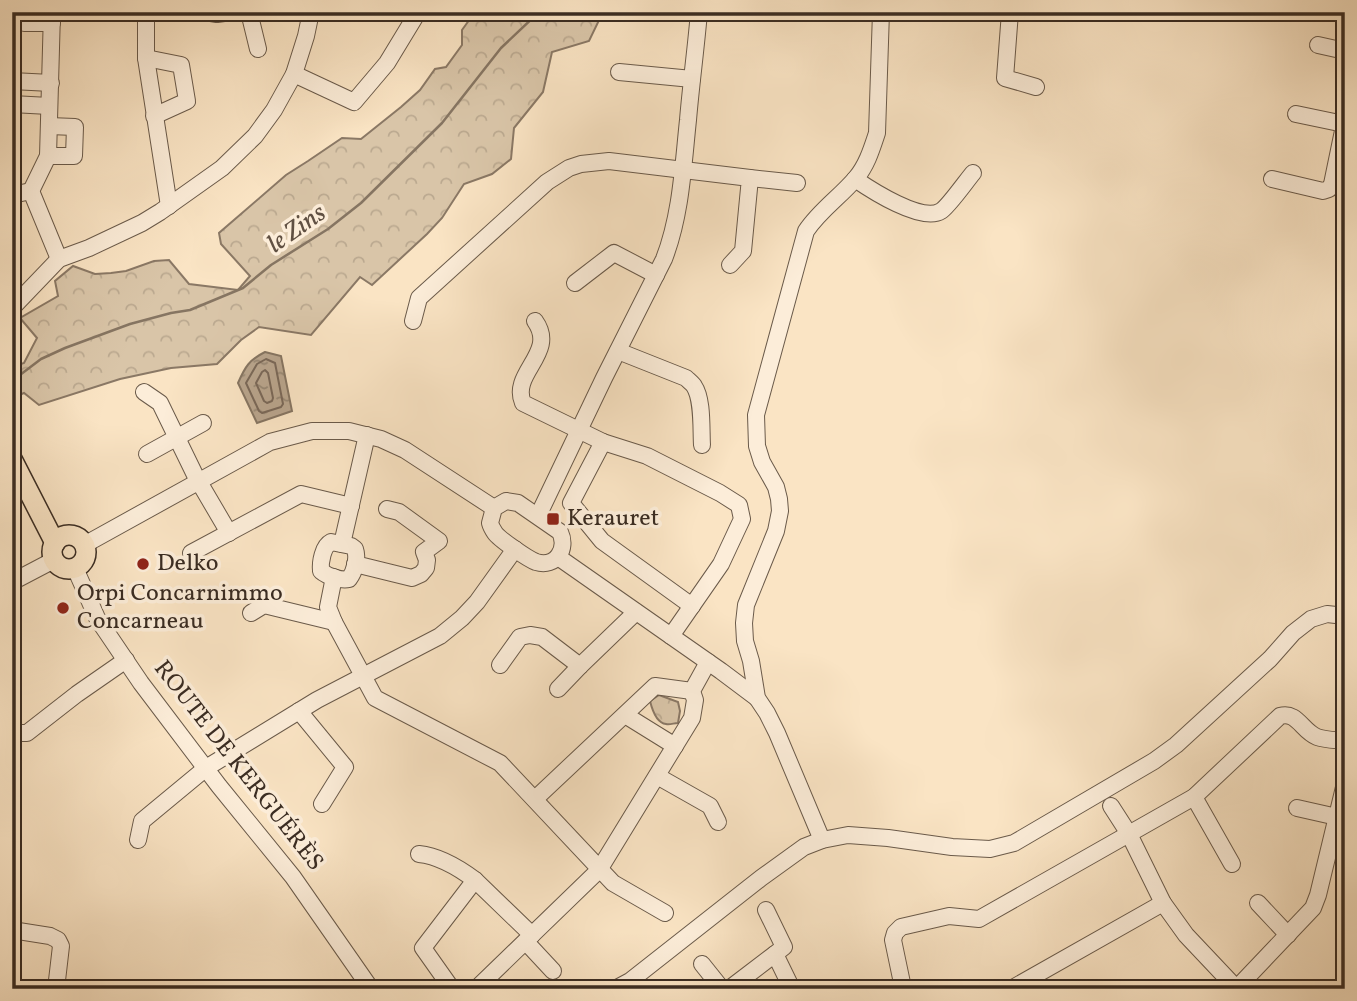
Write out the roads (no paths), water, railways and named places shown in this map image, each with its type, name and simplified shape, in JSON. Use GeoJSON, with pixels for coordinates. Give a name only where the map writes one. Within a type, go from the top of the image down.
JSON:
{"type":"FeatureCollection","features":[{"type":"Feature","properties":{"kind":"main road"},"geometry":{"type":"LineString","coordinates":[[12,459],[60,567],[75,568],[85,556],[84,545],[70,536],[59,538],[54,551]]}},
{"type":"Feature","properties":{"kind":"street"},"geometry":{"type":"LineString","coordinates":[[24,12],[24,23],[52,18],[48,156],[31,191],[59,259]]}},
{"type":"Feature","properties":{"kind":"street"},"geometry":{"type":"LineString","coordinates":[[146,12],[146,58],[169,206]]}},
{"type":"Feature","properties":{"kind":"street"},"geometry":{"type":"LineString","coordinates":[[205,12],[231,12]]}},
{"type":"Feature","properties":{"kind":"street"},"geometry":{"type":"LineString","coordinates":[[250,12],[258,49]]}},
{"type":"Feature","properties":{"kind":"street"},"geometry":{"type":"LineString","coordinates":[[12,308],[59,259],[142,223],[222,168],[255,136],[274,110],[294,74],[311,12]]}},
{"type":"Feature","properties":{"kind":"street"},"geometry":{"type":"LineString","coordinates":[[294,74],[354,103],[386,65],[418,12]]}},
{"type":"Feature","properties":{"kind":"street"},"geometry":{"type":"LineString","coordinates":[[538,516],[671,241],[684,171],[699,12]]}},
{"type":"Feature","properties":{"kind":"street"},"geometry":{"type":"LineString","coordinates":[[757,698],[745,640],[744,614],[776,531],[780,511],[776,487],[762,462],[757,446],[756,415],[806,231],[855,179],[865,164],[877,133],[881,12]]}},
{"type":"Feature","properties":{"kind":"street"},"geometry":{"type":"LineString","coordinates":[[1010,12],[1005,78],[1036,87]]}},
{"type":"Feature","properties":{"kind":"street"},"geometry":{"type":"LineString","coordinates":[[1318,45],[1345,51]]}},
{"type":"Feature","properties":{"kind":"street"},"geometry":{"type":"LineString","coordinates":[[146,58],[181,65],[187,101],[154,117]]}},
{"type":"Feature","properties":{"kind":"street"},"geometry":{"type":"LineString","coordinates":[[619,72],[692,79]]}},
{"type":"Feature","properties":{"kind":"street"},"geometry":{"type":"LineString","coordinates":[[12,81],[51,83]]}},
{"type":"Feature","properties":{"kind":"street"},"geometry":{"type":"LineString","coordinates":[[12,104],[49,106]]}},
{"type":"Feature","properties":{"kind":"street"},"geometry":{"type":"LineString","coordinates":[[1272,179],[1323,191],[1329,189],[1340,170],[1344,123],[1296,114]]}},
{"type":"Feature","properties":{"kind":"street"},"geometry":{"type":"LineString","coordinates":[[48,156],[74,156],[75,127],[49,126]]}},
{"type":"Feature","properties":{"kind":"street"},"geometry":{"type":"LineString","coordinates":[[413,321],[419,298],[547,181],[569,167],[609,161],[797,183]]}},
{"type":"Feature","properties":{"kind":"street"},"geometry":{"type":"LineString","coordinates":[[855,179],[880,196],[926,215],[941,212],[973,173]]}},
{"type":"Feature","properties":{"kind":"street"},"geometry":{"type":"LineString","coordinates":[[730,265],[743,251],[750,178]]}},
{"type":"Feature","properties":{"kind":"street"},"geometry":{"type":"LineString","coordinates":[[12,195],[31,191]]}},
{"type":"Feature","properties":{"kind":"street"},"geometry":{"type":"LineString","coordinates":[[575,283],[614,253],[656,275]]}},
{"type":"Feature","properties":{"kind":"street"},"geometry":{"type":"LineString","coordinates":[[535,321],[540,327],[543,343],[521,387],[520,396],[523,403],[603,442],[647,456],[739,505],[742,519],[721,564],[671,636]]}},
{"type":"Feature","properties":{"kind":"street"},"geometry":{"type":"LineString","coordinates":[[618,351],[686,378],[694,385],[698,394],[702,444]]}},
{"type":"Feature","properties":{"kind":"street"},"geometry":{"type":"LineString","coordinates":[[144,392],[160,403],[199,481],[229,533]]}},
{"type":"Feature","properties":{"kind":"street"},"geometry":{"type":"LineString","coordinates":[[147,454],[203,423]]}},
{"type":"Feature","properties":{"kind":"street"},"geometry":{"type":"LineString","coordinates":[[84,545],[270,443],[312,431],[349,431],[381,439],[405,450],[494,509]]}},
{"type":"Feature","properties":{"kind":"street"},"geometry":{"type":"LineString","coordinates":[[342,544],[367,435]]}},
{"type":"Feature","properties":{"kind":"street"},"geometry":{"type":"LineString","coordinates":[[603,442],[571,503],[603,541],[692,606]]}},
{"type":"Feature","properties":{"kind":"street"},"geometry":{"type":"LineString","coordinates":[[191,553],[301,494],[351,506]]}},
{"type":"Feature","properties":{"kind":"street"},"geometry":{"type":"LineString","coordinates":[[506,501],[518,503],[538,516],[560,532],[563,539],[563,548],[558,557],[548,562],[536,562],[515,549],[496,535],[489,523],[494,509],[506,501]]}},
{"type":"Feature","properties":{"kind":"street"},"geometry":{"type":"LineString","coordinates":[[355,564],[412,578],[426,568],[428,560],[424,552],[439,541],[399,512],[387,509]]}},
{"type":"Feature","properties":{"kind":"street"},"geometry":{"type":"LineString","coordinates":[[327,543],[342,544],[355,549],[355,564],[349,579],[345,580],[321,571],[327,543]]}},
{"type":"Feature","properties":{"kind":"street"},"geometry":{"type":"LineString","coordinates":[[138,840],[142,821],[206,768],[299,711],[440,636],[477,602],[515,549]]}},
{"type":"Feature","properties":{"kind":"street"},"geometry":{"type":"LineString","coordinates":[[12,582],[54,551]]}},
{"type":"Feature","properties":{"kind":"street"},"geometry":{"type":"LineString","coordinates":[[558,557],[757,698],[777,733],[822,840]]}},
{"type":"Feature","properties":{"kind":"street","name":"ROUTE DE KERGUÉRÈS"},"geometry":{"type":"LineString","coordinates":[[75,568],[97,618],[160,709],[293,877],[371,989]]}},
{"type":"Feature","properties":{"kind":"street"},"geometry":{"type":"LineString","coordinates":[[334,577],[328,607],[375,698],[499,763],[613,883],[665,913]]}},
{"type":"Feature","properties":{"kind":"street"},"geometry":{"type":"LineString","coordinates":[[251,613],[264,605],[334,622]]}},
{"type":"Feature","properties":{"kind":"street"},"geometry":{"type":"LineString","coordinates":[[558,689],[636,612]]}},
{"type":"Feature","properties":{"kind":"street"},"geometry":{"type":"LineString","coordinates":[[615,989],[630,981],[804,847],[822,840],[848,835],[990,849],[1014,843],[1154,761],[1270,659],[1293,633],[1311,618],[1327,614],[1345,616]]}},
{"type":"Feature","properties":{"kind":"street"},"geometry":{"type":"LineString","coordinates":[[500,665],[520,637],[530,635],[542,637],[580,666]]}},
{"type":"Feature","properties":{"kind":"street"},"geometry":{"type":"LineString","coordinates":[[12,733],[27,733],[126,660]]}},
{"type":"Feature","properties":{"kind":"street"},"geometry":{"type":"LineString","coordinates":[[476,989],[599,870],[692,718],[695,700],[692,691],[708,662]]}},
{"type":"Feature","properties":{"kind":"street"},"geometry":{"type":"LineString","coordinates":[[535,799],[654,685],[692,691]]}},
{"type":"Feature","properties":{"kind":"street"},"geometry":{"type":"LineString","coordinates":[[299,711],[345,767],[323,804]]}},
{"type":"Feature","properties":{"kind":"street"},"geometry":{"type":"LineString","coordinates":[[625,715],[675,746]]}},
{"type":"Feature","properties":{"kind":"street"},"geometry":{"type":"LineString","coordinates":[[906,989],[902,984],[893,940],[901,927],[949,916],[979,919],[1194,797],[1280,716],[1292,716],[1319,738],[1345,741]]}},
{"type":"Feature","properties":{"kind":"street"},"geometry":{"type":"LineString","coordinates":[[657,776],[710,806],[718,822]]}},
{"type":"Feature","properties":{"kind":"street"},"geometry":{"type":"LineString","coordinates":[[1111,806],[1129,834],[1163,903],[1186,935],[1237,989],[1313,908],[1345,783]]}},
{"type":"Feature","properties":{"kind":"street"},"geometry":{"type":"LineString","coordinates":[[1194,797],[1231,864]]}},
{"type":"Feature","properties":{"kind":"street"},"geometry":{"type":"LineString","coordinates":[[1297,808],[1337,817]]}},
{"type":"Feature","properties":{"kind":"street"},"geometry":{"type":"LineString","coordinates":[[419,854],[431,855],[475,880],[529,939],[553,971]]}},
{"type":"Feature","properties":{"kind":"street"},"geometry":{"type":"LineString","coordinates":[[452,989],[423,948],[475,880]]}},
{"type":"Feature","properties":{"kind":"street"},"geometry":{"type":"LineString","coordinates":[[1011,989],[1163,903]]}},
{"type":"Feature","properties":{"kind":"street"},"geometry":{"type":"LineString","coordinates":[[1258,903],[1288,935]]}},
{"type":"Feature","properties":{"kind":"street"},"geometry":{"type":"LineString","coordinates":[[729,989],[785,947],[766,910]]}},
{"type":"Feature","properties":{"kind":"street"},"geometry":{"type":"LineString","coordinates":[[12,930],[50,936],[58,940],[61,946],[56,989]]}},
{"type":"Feature","properties":{"kind":"street"},"geometry":{"type":"LineString","coordinates":[[775,954],[792,989]]}},
{"type":"Feature","properties":{"kind":"street"},"geometry":{"type":"LineString","coordinates":[[702,964],[722,989]]}},
{"type":"Feature","properties":{"kind":"water"},"geometry":{"type":"Polygon","coordinates":[[[265,352],[281,356],[292,411],[257,423],[238,383],[248,364],[265,352]]]}},
{"type":"Feature","properties":{"kind":"waterway","name":"le Zins"},"geometry":{"type":"LineString","coordinates":[[12,381],[41,359],[65,348],[130,324],[190,310],[243,288],[271,265],[328,229],[361,203],[442,123],[501,48],[539,12]]}},
{"type":"Feature","properties":{"kind":"place","name":"Kerauret"},"geometry":{"type":"Point","coordinates":[553,519]}},
{"type":"Feature","properties":{"kind":"place","name":"Delko"},"geometry":{"type":"Point","coordinates":[143,564]}},
{"type":"Feature","properties":{"kind":"place","name":"Orpi Concarnimmo Concarneau"},"geometry":{"type":"Point","coordinates":[63,608]}}]}
